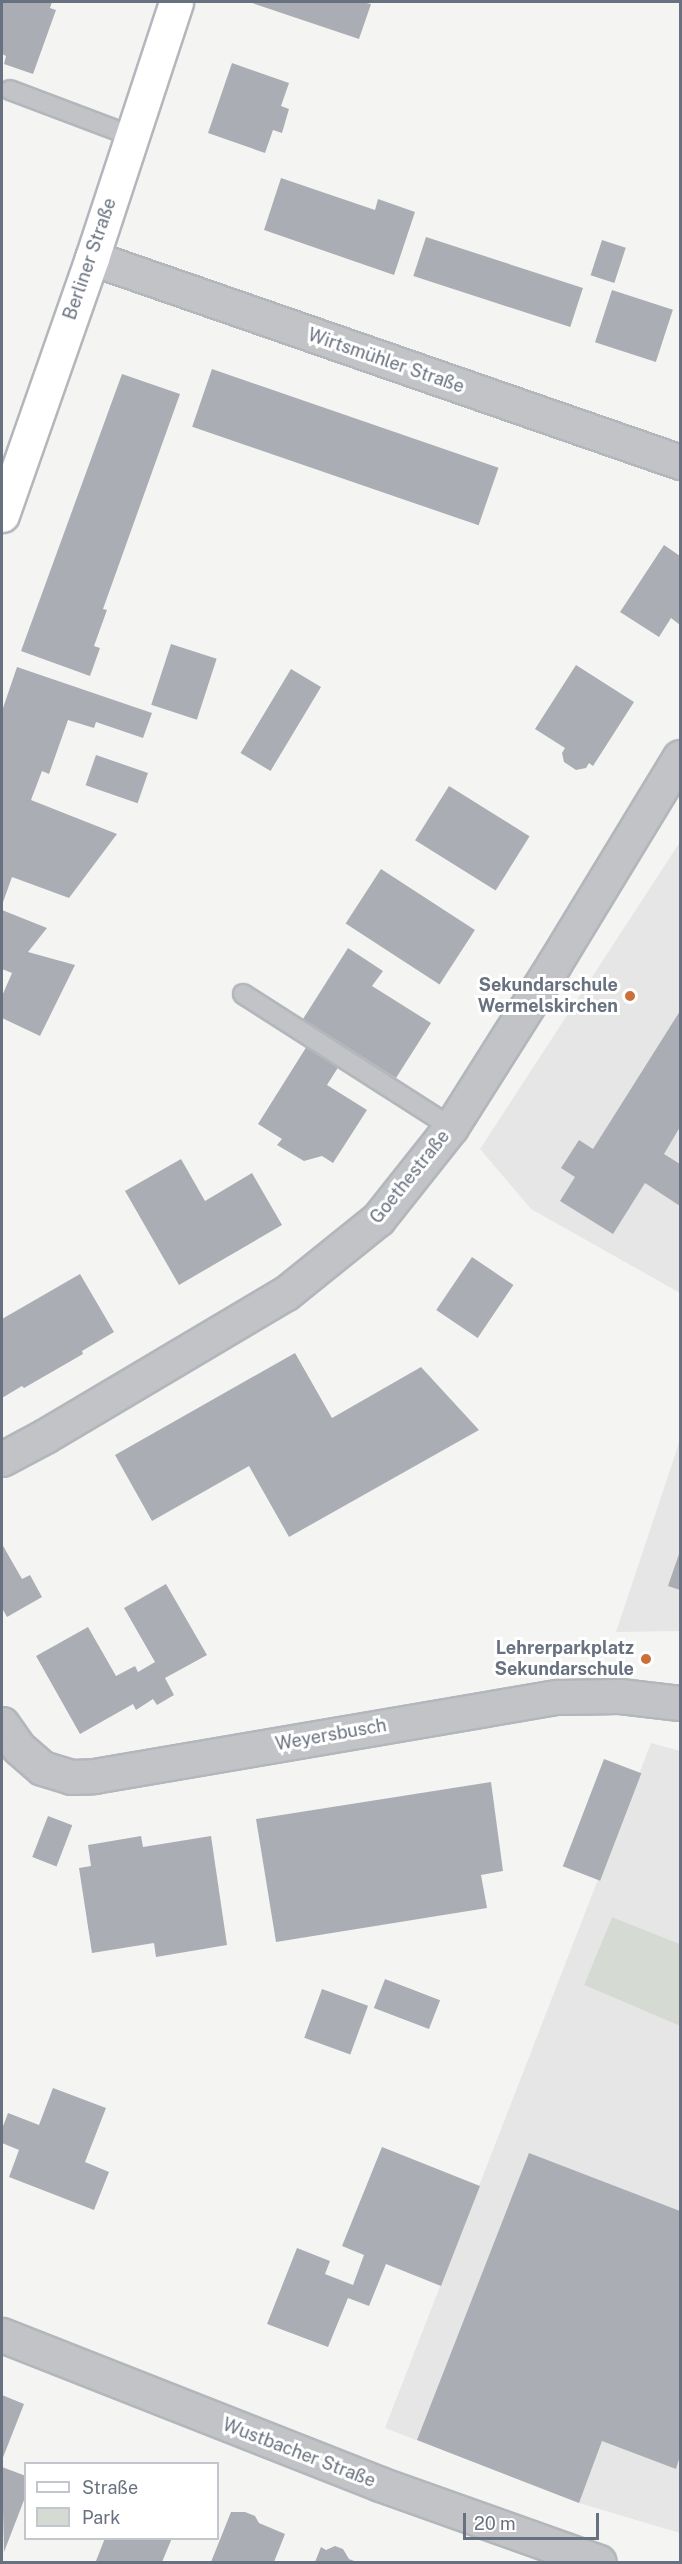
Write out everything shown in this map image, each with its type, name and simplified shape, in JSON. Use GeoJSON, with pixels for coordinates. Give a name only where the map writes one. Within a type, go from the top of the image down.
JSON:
{"type":"FeatureCollection","features":[{"type":"Feature","properties":{"kind":"main road","name":"Berliner Straße"},"geometry":{"type":"LineString","coordinates":[[2,515],[92,258],[176,2]]}},
{"type":"Feature","properties":{"kind":"street","name":"Wirtsmühler Straße"},"geometry":{"type":"LineString","coordinates":[[92,258],[681,462]]}},
{"type":"Feature","properties":{"kind":"street","name":"Goethestraße"},"geometry":{"type":"LineString","coordinates":[[2,1459],[45,1436],[286,1293],[378,1220],[451,1127],[681,757]]}},
{"type":"Feature","properties":{"kind":"street","name":"Weyersbusch"},"geometry":{"type":"LineString","coordinates":[[2,1724],[20,1748],[42,1768],[72,1777],[557,1697],[620,1696],[681,1703]]}},
{"type":"Feature","properties":{"kind":"street","name":"Wustbacher Straße"},"geometry":{"type":"LineString","coordinates":[[2,2335],[380,2484],[599,2562]]}},
{"type":"Feature","properties":{"kind":"lane"},"geometry":{"type":"LineString","coordinates":[[10,90],[132,136]]}},
{"type":"Feature","properties":{"kind":"lane"},"geometry":{"type":"LineString","coordinates":[[243,994],[451,1127]]}},
{"type":"Feature","properties":{"kind":"shaded area","name":"Sekundarschule Wermelskirchen"},"geometry":{"type":"Polygon","coordinates":[[[680,842],[680,1293],[531,1209],[480,1149],[680,842]]]}},
{"type":"Feature","properties":{"kind":"shaded area"},"geometry":{"type":"Polygon","coordinates":[[[680,1440],[680,1631],[616,1632],[680,1440]]]}},
{"type":"Feature","properties":{"kind":"shaded area"},"geometry":{"type":"Polygon","coordinates":[[[651,1743],[680,1751],[680,1944],[612,1917],[584,1985],[680,2026],[680,2533],[579,2503],[385,2428],[651,1743]]]}},
{"type":"Feature","properties":{"kind":"green space"},"geometry":{"type":"Polygon","coordinates":[[[612,1917],[680,1944],[680,2026],[584,1985],[612,1917]]]}},
{"type":"Feature","properties":{"kind":"building"},"geometry":{"type":"Polygon","coordinates":[[[2,2],[52,2],[50,8],[56,10],[33,74],[4,64],[6,56],[2,54],[2,2]]]}},
{"type":"Feature","properties":{"kind":"building"},"geometry":{"type":"Polygon","coordinates":[[[249,2],[362,2],[371,4],[359,39],[249,2]]]}},
{"type":"Feature","properties":{"kind":"building"},"geometry":{"type":"Polygon","coordinates":[[[232,63],[289,83],[281,106],[289,109],[282,133],[273,130],[265,153],[208,133],[232,63]]]}},
{"type":"Feature","properties":{"kind":"building"},"geometry":{"type":"Polygon","coordinates":[[[281,178],[375,210],[378,199],[415,212],[394,275],[264,230],[281,178]]]}},
{"type":"Feature","properties":{"kind":"building"},"geometry":{"type":"Polygon","coordinates":[[[426,237],[583,288],[570,327],[413,276],[426,237]]]}},
{"type":"Feature","properties":{"kind":"building"},"geometry":{"type":"Polygon","coordinates":[[[602,240],[626,248],[614,283],[591,275],[602,240]]]}},
{"type":"Feature","properties":{"kind":"building"},"geometry":{"type":"Polygon","coordinates":[[[612,290],[673,310],[656,362],[595,342],[612,290]]]}},
{"type":"Feature","properties":{"kind":"building"},"geometry":{"type":"Polygon","coordinates":[[[212,369],[498,468],[479,525],[192,427],[212,369]]]}},
{"type":"Feature","properties":{"kind":"building"},"geometry":{"type":"Polygon","coordinates":[[[122,374],[180,394],[103,609],[107,610],[94,646],[100,648],[90,676],[21,651],[122,374]]]}},
{"type":"Feature","properties":{"kind":"building"},"geometry":{"type":"Polygon","coordinates":[[[664,545],[680,556],[680,625],[671,618],[659,637],[620,612],[664,545]]]}},
{"type":"Feature","properties":{"kind":"building"},"geometry":{"type":"Polygon","coordinates":[[[171,644],[217,659],[197,720],[151,705],[171,644]]]}},
{"type":"Feature","properties":{"kind":"building"},"geometry":{"type":"Polygon","coordinates":[[[576,665],[634,702],[593,766],[589,763],[586,768],[576,770],[564,762],[562,753],[565,748],[535,729],[576,665]]]}},
{"type":"Feature","properties":{"kind":"building"},"geometry":{"type":"Polygon","coordinates":[[[17,667],[152,713],[143,738],[96,722],[94,728],[68,720],[49,774],[42,771],[31,800],[117,834],[69,898],[12,877],[2,905],[2,711],[17,667]]]}},
{"type":"Feature","properties":{"kind":"building"},"geometry":{"type":"Polygon","coordinates":[[[291,669],[321,687],[271,771],[241,753],[291,669]]]}},
{"type":"Feature","properties":{"kind":"building"},"geometry":{"type":"Polygon","coordinates":[[[96,755],[148,773],[138,803],[86,785],[96,755]]]}},
{"type":"Feature","properties":{"kind":"building"},"geometry":{"type":"Polygon","coordinates":[[[449,786],[530,836],[496,891],[415,840],[449,786]]]}},
{"type":"Feature","properties":{"kind":"building"},"geometry":{"type":"Polygon","coordinates":[[[381,869],[475,930],[440,985],[346,924],[381,869]]]}},
{"type":"Feature","properties":{"kind":"building"},"geometry":{"type":"Polygon","coordinates":[[[2,910],[47,928],[28,952],[75,965],[40,1036],[2,1018],[2,996],[12,973],[2,969],[2,910]]]}},
{"type":"Feature","properties":{"kind":"building"},"geometry":{"type":"Polygon","coordinates":[[[348,948],[383,971],[372,986],[431,1023],[396,1078],[303,1019],[348,948]]]}},
{"type":"Feature","properties":{"kind":"building"},"geometry":{"type":"Polygon","coordinates":[[[680,1011],[680,1127],[664,1154],[680,1164],[680,1206],[645,1183],[613,1234],[560,1201],[575,1177],[561,1168],[579,1140],[593,1149],[680,1011]]]}},
{"type":"Feature","properties":{"kind":"building"},"geometry":{"type":"Polygon","coordinates":[[[307,1046],[339,1066],[327,1085],[367,1110],[333,1163],[322,1156],[304,1161],[277,1145],[282,1139],[258,1124],[307,1046]]]}},
{"type":"Feature","properties":{"kind":"building"},"geometry":{"type":"Polygon","coordinates":[[[181,1159],[205,1201],[252,1173],[282,1225],[179,1285],[125,1191],[181,1159]]]}},
{"type":"Feature","properties":{"kind":"building"},"geometry":{"type":"Polygon","coordinates":[[[472,1257],[513,1285],[478,1338],[436,1310],[472,1257]]]}},
{"type":"Feature","properties":{"kind":"building"},"geometry":{"type":"Polygon","coordinates":[[[80,1274],[114,1332],[82,1351],[83,1354],[2,1398],[2,1319],[80,1274]]]}},
{"type":"Feature","properties":{"kind":"building"},"geometry":{"type":"Polygon","coordinates":[[[295,1353],[332,1418],[421,1367],[479,1430],[289,1537],[249,1466],[152,1521],[115,1455],[295,1353]]]}},
{"type":"Feature","properties":{"kind":"building"},"geometry":{"type":"Polygon","coordinates":[[[2,1544],[22,1579],[30,1575],[42,1597],[7,1617],[2,1608],[2,1544]]]}},
{"type":"Feature","properties":{"kind":"building"},"geometry":{"type":"Polygon","coordinates":[[[680,1551],[680,1590],[668,1586],[680,1551]]]}},
{"type":"Feature","properties":{"kind":"building"},"geometry":{"type":"Polygon","coordinates":[[[166,1584],[207,1655],[165,1678],[174,1695],[157,1705],[153,1699],[136,1710],[133,1704],[80,1734],[36,1656],[88,1627],[116,1676],[135,1666],[138,1672],[155,1662],[124,1608],[166,1584]]]}},
{"type":"Feature","properties":{"kind":"building"},"geometry":{"type":"Polygon","coordinates":[[[604,1759],[641,1773],[600,1881],[563,1866],[604,1759]]]}},
{"type":"Feature","properties":{"kind":"building"},"geometry":{"type":"Polygon","coordinates":[[[491,1782],[503,1871],[481,1875],[487,1908],[276,1942],[256,1819],[491,1782]]]}},
{"type":"Feature","properties":{"kind":"building"},"geometry":{"type":"Polygon","coordinates":[[[48,1816],[72,1825],[57,1866],[32,1857],[48,1816]]]}},
{"type":"Feature","properties":{"kind":"building"},"geometry":{"type":"Polygon","coordinates":[[[141,1836],[143,1847],[211,1836],[227,1945],[156,1957],[154,1943],[92,1953],[79,1868],[91,1866],[88,1845],[141,1836]]]}},
{"type":"Feature","properties":{"kind":"building"},"geometry":{"type":"Polygon","coordinates":[[[385,1979],[440,2000],[429,2029],[374,2008],[385,1979]]]}},
{"type":"Feature","properties":{"kind":"building"},"geometry":{"type":"Polygon","coordinates":[[[322,1989],[368,2006],[350,2055],[304,2038],[322,1989]]]}},
{"type":"Feature","properties":{"kind":"building"},"geometry":{"type":"Polygon","coordinates":[[[53,2088],[106,2108],[85,2162],[109,2172],[94,2210],[9,2177],[19,2150],[2,2143],[2,2129],[8,2113],[39,2125],[53,2088]]]}},
{"type":"Feature","properties":{"kind":"building"},"geometry":{"type":"Polygon","coordinates":[[[382,2147],[480,2186],[441,2286],[386,2264],[369,2306],[348,2298],[328,2347],[267,2324],[297,2248],[330,2261],[325,2274],[353,2285],[364,2255],[342,2246],[382,2147]]]}},
{"type":"Feature","properties":{"kind":"building"},"geometry":{"type":"Polygon","coordinates":[[[529,2153],[680,2211],[680,2456],[676,2469],[602,2441],[579,2503],[417,2440],[529,2153]]]}},
{"type":"Feature","properties":{"kind":"building"},"geometry":{"type":"Polygon","coordinates":[[[2,2395],[24,2404],[2,2460],[2,2395]]]}},
{"type":"Feature","properties":{"kind":"building"},"geometry":{"type":"Polygon","coordinates":[[[2,2467],[24,2475],[24,2500],[4,2552],[2,2467]]]}},
{"type":"Feature","properties":{"kind":"building"},"geometry":{"type":"Polygon","coordinates":[[[231,2512],[245,2512],[255,2516],[259,2523],[285,2534],[274,2562],[211,2562],[231,2512]]]}},
{"type":"Feature","properties":{"kind":"building"},"geometry":{"type":"Polygon","coordinates":[[[104,2540],[171,2540],[162,2562],[96,2561],[104,2540]]]}},
{"type":"Feature","properties":{"kind":"building"},"geometry":{"type":"Polygon","coordinates":[[[335,2546],[343,2549],[349,2559],[357,2562],[315,2562],[321,2547],[326,2550],[335,2546]]]}},
{"type":"Feature","properties":{"kind":"place","name":"Sekundarschule Wermelskirchen"},"geometry":{"type":"Point","coordinates":[630,996]}},
{"type":"Feature","properties":{"kind":"place","name":"Lehrerparkplatz Sekundarschule"},"geometry":{"type":"Point","coordinates":[646,1659]}}]}
